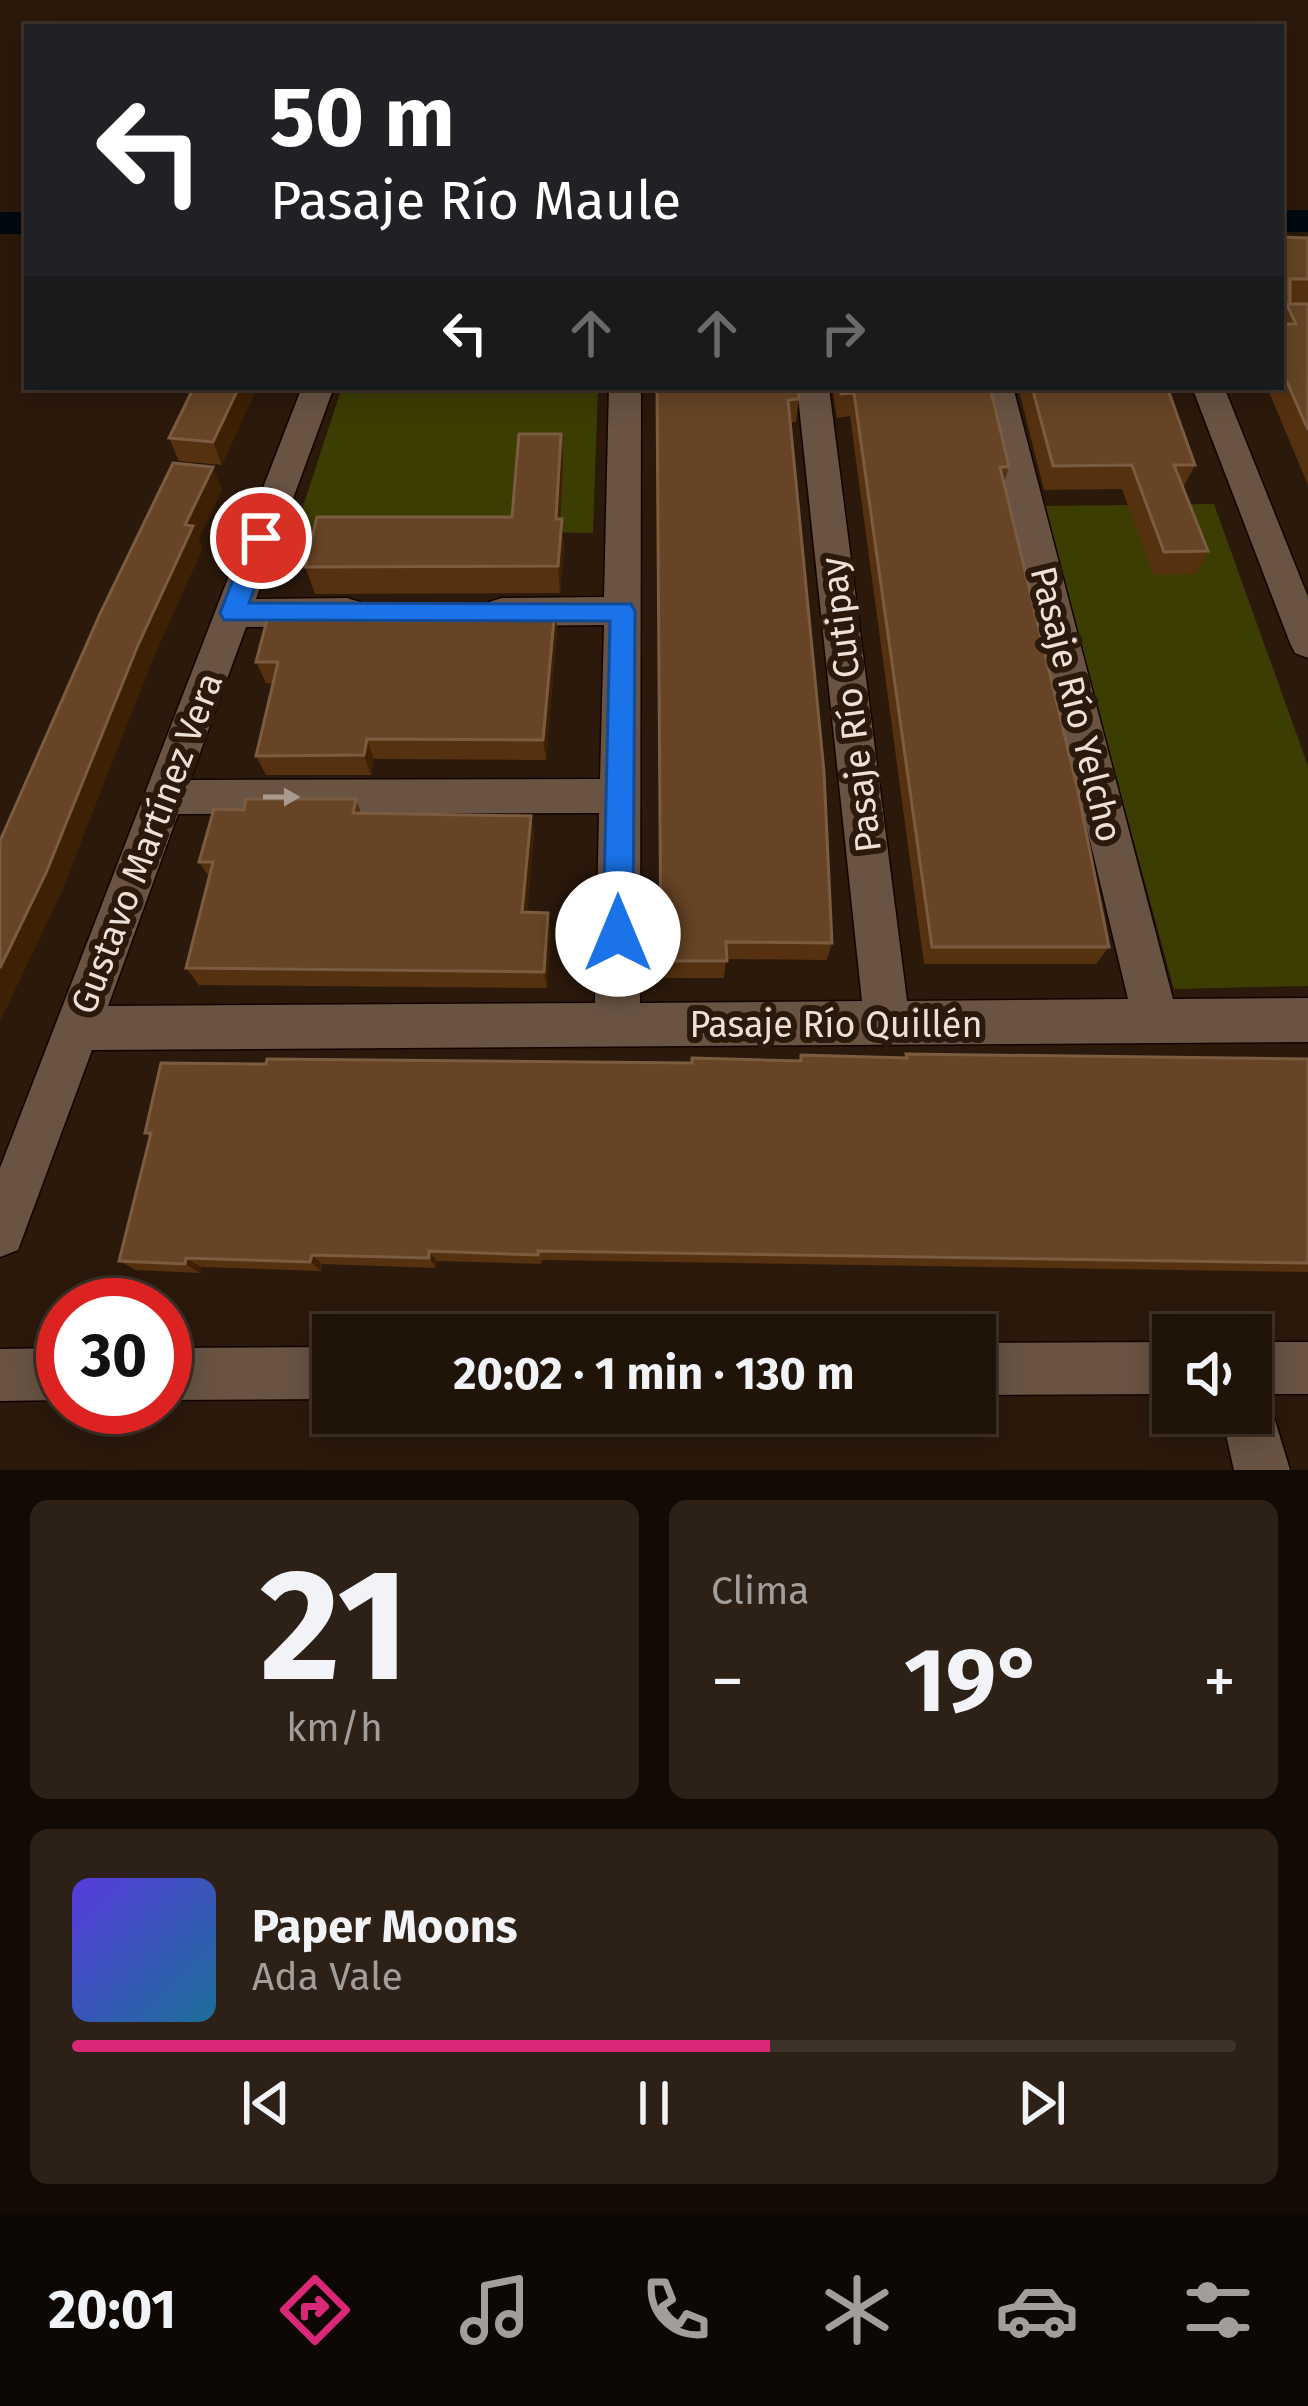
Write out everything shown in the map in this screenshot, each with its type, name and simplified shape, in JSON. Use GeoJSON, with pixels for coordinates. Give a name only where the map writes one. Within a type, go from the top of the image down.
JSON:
{"type":"FeatureCollection","features":[{"type":"Feature","properties":{"kind":"street","name":"Gustavo Martínez Vera"},"geometry":{"type":"LineString","coordinates":[[0,1232],[317,390]]}},
{"type":"Feature","properties":{"kind":"street"},"geometry":{"type":"LineString","coordinates":[[617,1025],[626,390]]}},
{"type":"Feature","properties":{"kind":"street","name":"Pasaje Río Cutipay"},"geometry":{"type":"LineString","coordinates":[[813,390],[887,1024]]}},
{"type":"Feature","properties":{"kind":"street","name":"Pasaje Río Yelcho"},"geometry":{"type":"LineString","coordinates":[[999,390],[1156,1021]]}},
{"type":"Feature","properties":{"kind":"street"},"geometry":{"type":"LineString","coordinates":[[1209,390],[1308,643]]}},
{"type":"Feature","properties":{"kind":"street"},"geometry":{"type":"LineString","coordinates":[[462,612],[622,611]]}},
{"type":"Feature","properties":{"kind":"street"},"geometry":{"type":"LineString","coordinates":[[233,613],[393,612]]}},
{"type":"Feature","properties":{"kind":"street"},"geometry":{"type":"LineString","coordinates":[[164,797],[620,796]]}},
{"type":"Feature","properties":{"kind":"street","name":"Pasaje Río Quillén"},"geometry":{"type":"LineString","coordinates":[[77,1028],[1308,1020]]}},
{"type":"Feature","properties":{"kind":"street"},"geometry":{"type":"LineString","coordinates":[[996,1370],[1152,1368]]}},
{"type":"Feature","properties":{"kind":"street"},"geometry":{"type":"LineString","coordinates":[[1272,1368],[1308,1368]]}},
{"type":"Feature","properties":{"kind":"street"},"geometry":{"type":"LineString","coordinates":[[192,1374],[312,1373]]}},
{"type":"Feature","properties":{"kind":"street"},"geometry":{"type":"LineString","coordinates":[[0,1375],[36,1374]]}},
{"type":"Feature","properties":{"kind":"street"},"geometry":{"type":"LineString","coordinates":[[1253,1434],[1262,1470]]}},
{"type":"Feature","properties":{"kind":"shaded area"},"geometry":{"type":"Polygon","coordinates":[[[341,390],[598,390],[593,533],[296,528],[341,390]]]}},
{"type":"Feature","properties":{"kind":"shaded area"},"geometry":{"type":"Polygon","coordinates":[[[1214,504],[1308,766],[1308,986],[1174,989],[1042,506],[1214,504]]]}},
{"type":"Feature","properties":{"kind":"building"},"geometry":{"type":"Polygon","coordinates":[[[1284,237],[1308,238],[1308,279],[1290,279],[1290,304],[1308,304],[1308,430],[1284,375],[1284,324],[1296,324],[1284,298],[1284,237]]]}},
{"type":"Feature","properties":{"kind":"building"},"geometry":{"type":"Polygon","coordinates":[[[193,390],[238,390],[213,442],[169,438],[193,390]]]}},
{"type":"Feature","properties":{"kind":"building"},"geometry":{"type":"Polygon","coordinates":[[[657,390],[798,390],[799,399],[788,400],[824,772],[832,943],[726,942],[727,961],[661,961],[657,390]]]}},
{"type":"Feature","properties":{"kind":"building"},"geometry":{"type":"Polygon","coordinates":[[[840,390],[991,390],[1009,467],[1000,467],[1078,791],[1109,947],[932,947],[854,393],[841,394],[840,390]]]}},
{"type":"Feature","properties":{"kind":"building"},"geometry":{"type":"Polygon","coordinates":[[[1033,390],[1168,390],[1195,465],[1174,465],[1208,551],[1164,552],[1132,465],[1053,466],[1033,390]]]}},
{"type":"Feature","properties":{"kind":"building"},"geometry":{"type":"Polygon","coordinates":[[[519,434],[561,434],[558,566],[305,567],[317,517],[512,517],[519,434]]]}},
{"type":"Feature","properties":{"kind":"building"},"geometry":{"type":"Polygon","coordinates":[[[173,463],[213,467],[185,525],[193,526],[138,645],[46,873],[0,968],[0,841],[173,463]]]}},
{"type":"Feature","properties":{"kind":"building"},"geometry":{"type":"Polygon","coordinates":[[[555,608],[543,740],[367,739],[364,755],[256,756],[278,662],[256,662],[267,620],[296,620],[298,610],[555,608]]]}},
{"type":"Feature","properties":{"kind":"building"},"geometry":{"type":"Polygon","coordinates":[[[246,799],[356,799],[353,813],[531,816],[522,912],[548,913],[544,972],[186,968],[213,862],[199,862],[214,809],[244,810],[246,799]]]}},
{"type":"Feature","properties":{"kind":"building"},"geometry":{"type":"Polygon","coordinates":[[[906,1054],[1308,1059],[1308,1263],[538,1251],[538,1255],[429,1251],[429,1258],[312,1255],[310,1262],[119,1261],[151,1133],[145,1133],[161,1063],[266,1064],[267,1059],[692,1063],[692,1058],[801,1061],[801,1055],[907,1058],[906,1054]]]}},
{"type":"Feature","properties":{"kind":"waterway"},"geometry":{"type":"LineString","coordinates":[[1284,221],[1308,221]]}},
{"type":"Feature","properties":{"kind":"waterway"},"geometry":{"type":"LineString","coordinates":[[0,223],[24,223]]}},
{"type":"Feature","properties":{"kind":"route"},"geometry":{"type":"LineString","coordinates":[[261,538],[233,613],[622,611],[618,934]]}}]}
